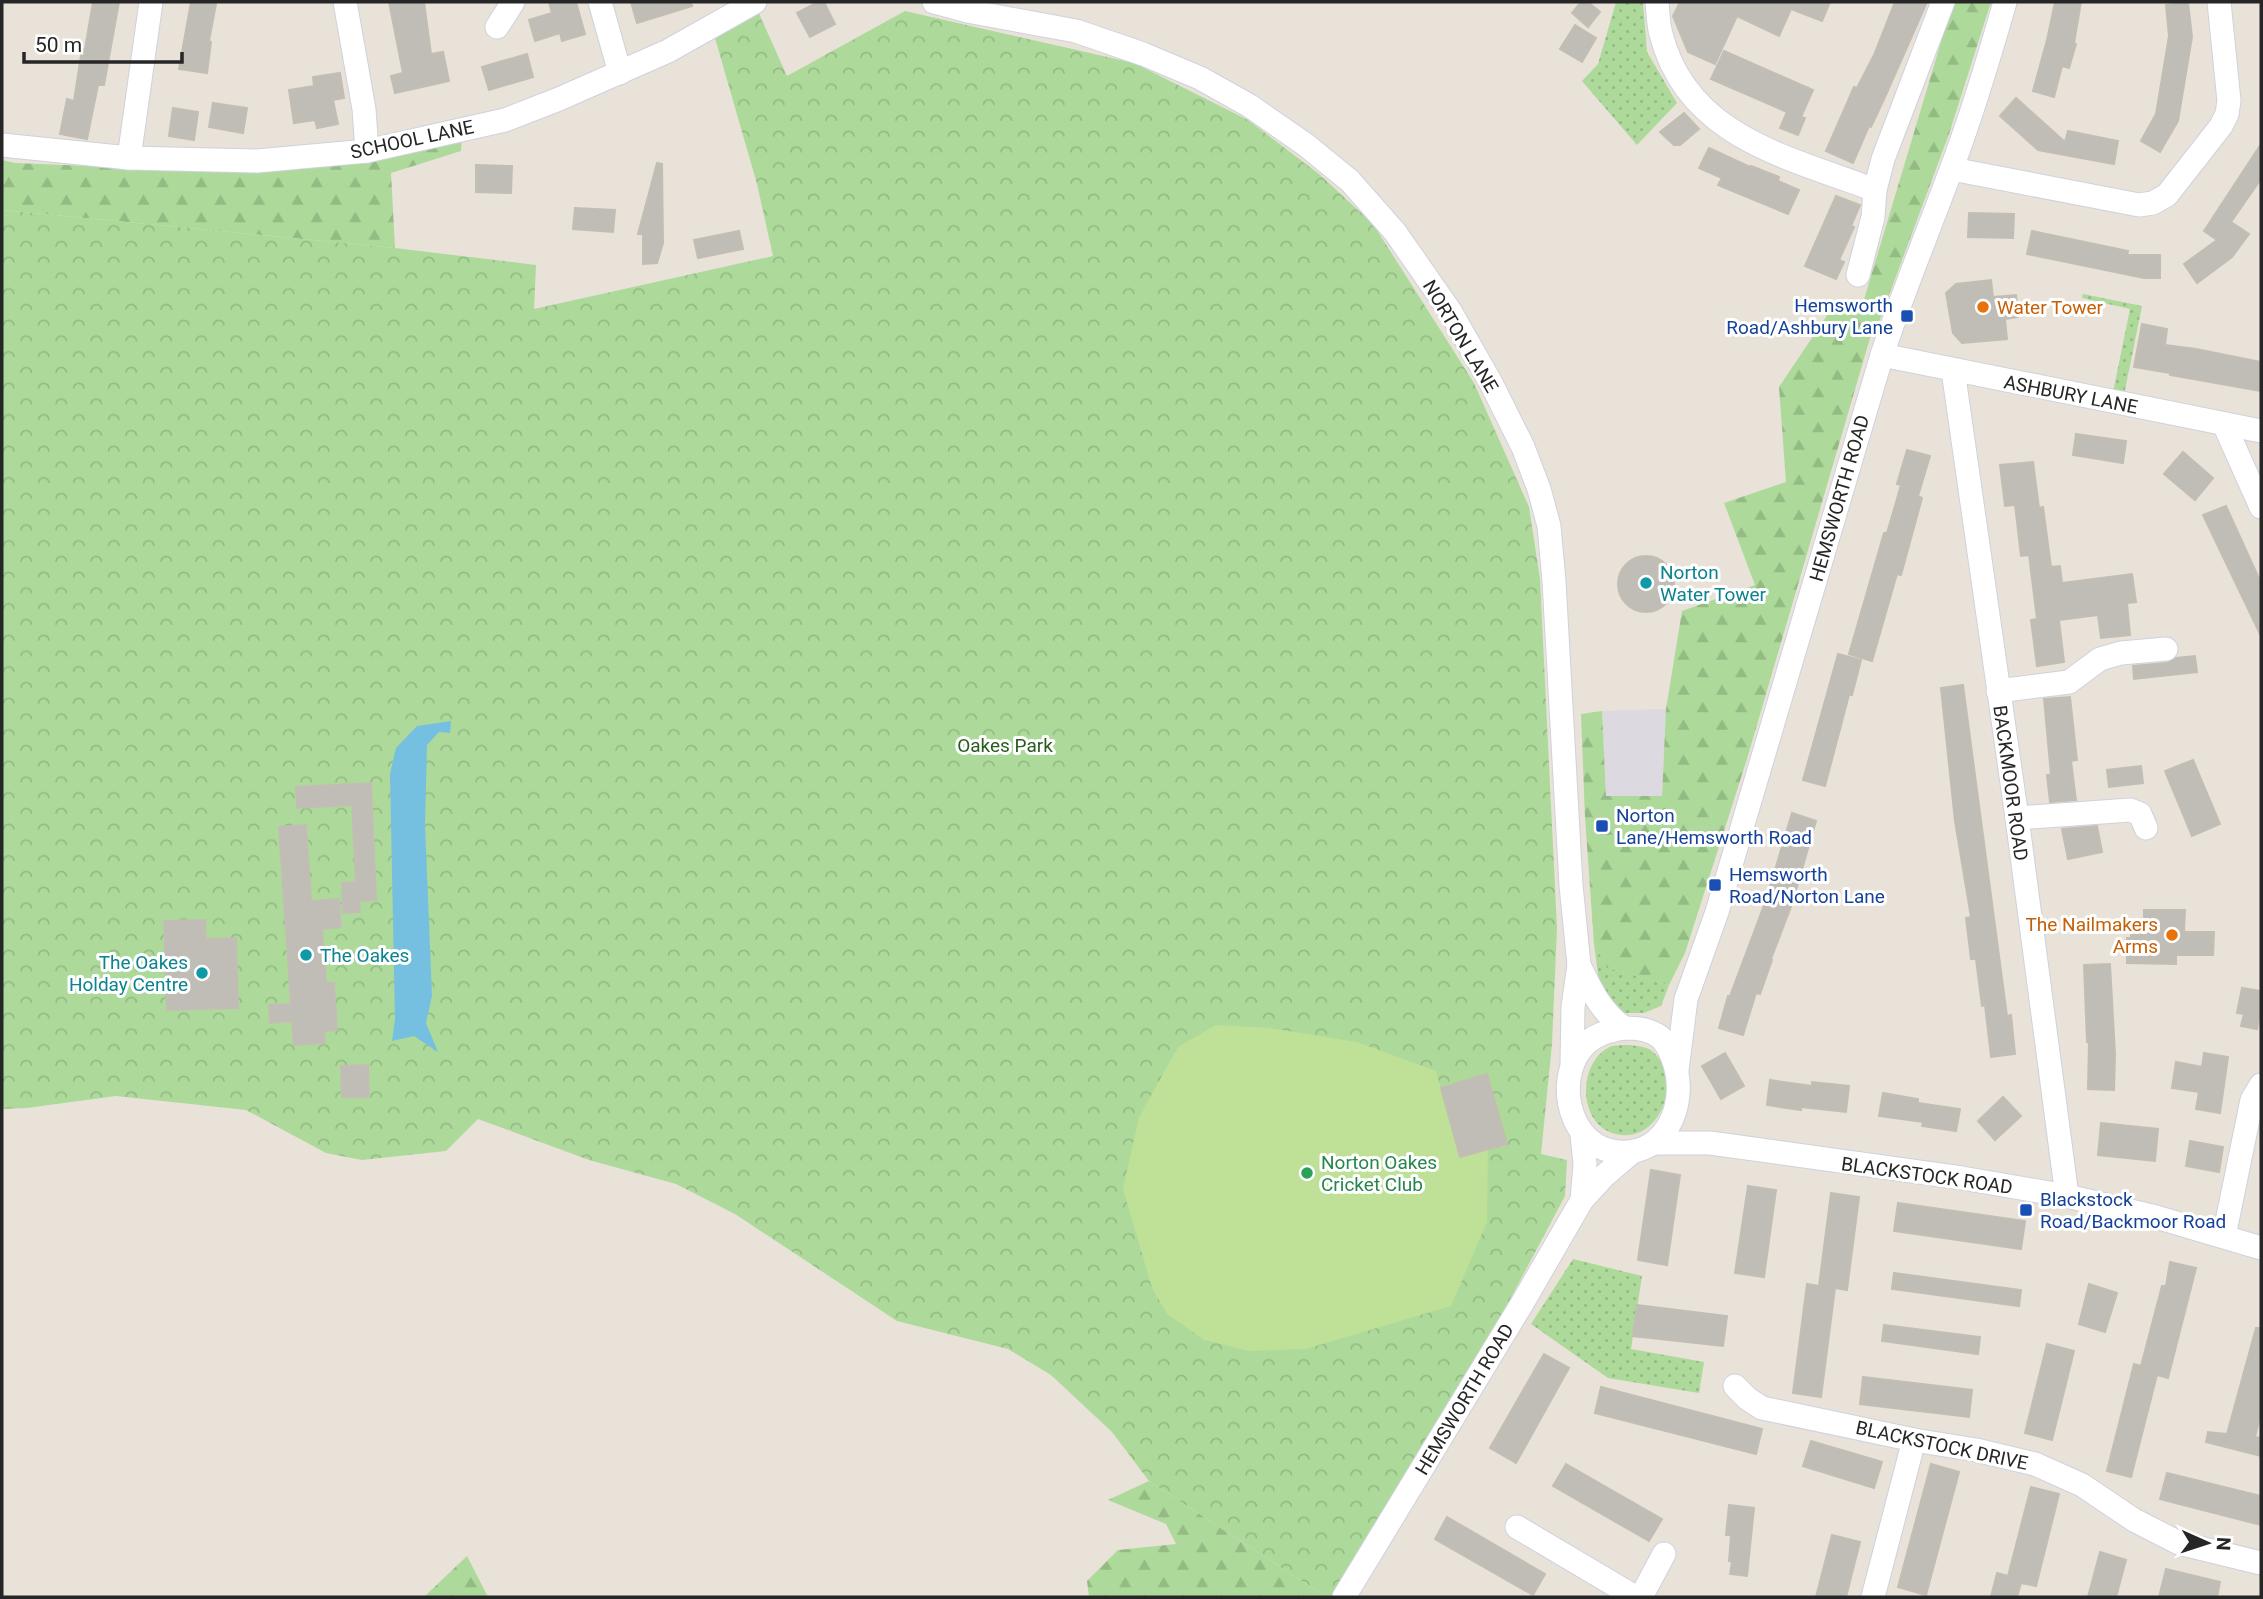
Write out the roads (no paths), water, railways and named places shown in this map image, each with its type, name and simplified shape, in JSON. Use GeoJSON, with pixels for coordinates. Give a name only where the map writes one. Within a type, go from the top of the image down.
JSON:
{"type":"FeatureCollection","features":[{"type":"Feature","properties":{"kind":"street"},"geometry":{"type":"LineString","coordinates":[[129,158],[151,2]]}},
{"type":"Feature","properties":{"kind":"street"},"geometry":{"type":"LineString","coordinates":[[345,2],[364,109],[367,151]]}},
{"type":"Feature","properties":{"kind":"street"},"geometry":{"type":"LineString","coordinates":[[497,27],[513,2]]}},
{"type":"Feature","properties":{"kind":"street"},"geometry":{"type":"LineString","coordinates":[[600,2],[620,73]]}},
{"type":"Feature","properties":{"kind":"street","name":"SCHOOL LANE"},"geometry":{"type":"LineString","coordinates":[[2,145],[129,158],[257,161],[367,151],[505,120],[668,51],[755,2]]}},
{"type":"Feature","properties":{"kind":"street","name":"NORTON LANE"},"geometry":{"type":"LineString","coordinates":[[934,2],[967,11],[1076,31],[1143,54],[1200,78],[1250,106],[1306,145],[1350,181],[1395,232],[1450,311],[1523,447],[1549,526],[1571,885],[1579,965],[1573,1007],[1572,1062]]}},
{"type":"Feature","properties":{"kind":"street"},"geometry":{"type":"LineString","coordinates":[[1657,2],[1660,33],[1673,67],[1693,99],[1712,117],[1756,146],[1875,190]]}},
{"type":"Feature","properties":{"kind":"street"},"geometry":{"type":"LineString","coordinates":[[1858,275],[1873,217],[1875,190],[1883,159],[1943,2]]}},
{"type":"Feature","properties":{"kind":"street","name":"HEMSWORTH ROAD"},"geometry":{"type":"LineString","coordinates":[[1677,1070],[1686,999],[1717,912],[1882,355],[1909,277],[1952,169],[2005,2]]}},
{"type":"Feature","properties":{"kind":"street"},"geometry":{"type":"LineString","coordinates":[[1952,169],[2139,205],[2153,203],[2167,195],[2221,126],[2227,114],[2229,101],[2219,2]]}},
{"type":"Feature","properties":{"kind":"street","name":"ASHBURY LANE"},"geometry":{"type":"LineString","coordinates":[[1882,355],[2261,431]]}},
{"type":"Feature","properties":{"kind":"street","name":"BACKMOOR ROAD"},"geometry":{"type":"LineString","coordinates":[[1953,370],[2017,818],[2067,1196]]}},
{"type":"Feature","properties":{"kind":"street"},"geometry":{"type":"LineString","coordinates":[[2224,424],[2261,507]]}},
{"type":"Feature","properties":{"kind":"street"},"geometry":{"type":"LineString","coordinates":[[1998,691],[2069,682],[2100,659],[2121,653],[2166,649]]}},
{"type":"Feature","properties":{"kind":"street"},"geometry":{"type":"LineString","coordinates":[[2017,818],[2130,810],[2140,814],[2146,828]]}},
{"type":"Feature","properties":{"kind":"street","name":"NORTON LANE"},"geometry":{"type":"LineString","coordinates":[[1579,965],[1601,1007],[1612,1019],[1632,1028]]}},
{"type":"Feature","properties":{"kind":"street"},"geometry":{"type":"LineString","coordinates":[[1679,1100],[1669,1126],[1655,1143],[1632,1152],[1612,1151],[1592,1143],[1582,1135],[1573,1115],[1568,1084],[1572,1062],[1583,1046],[1594,1037],[1609,1030],[1632,1028],[1668,1017],[1686,999]]}},
{"type":"Feature","properties":{"kind":"street"},"geometry":{"type":"LineString","coordinates":[[1632,1028],[1662,1039],[1677,1070],[1679,1100],[1691,1126],[1710,1143]]}},
{"type":"Feature","properties":{"kind":"street"},"geometry":{"type":"LineString","coordinates":[[2224,1236],[2252,1100],[2261,1085]]}},
{"type":"Feature","properties":{"kind":"street","name":"HEMSWORTH ROAD"},"geometry":{"type":"LineString","coordinates":[[1582,1135],[1585,1164],[1583,1200]]}},
{"type":"Feature","properties":{"kind":"street","name":"BLACKSTOCK ROAD"},"geometry":{"type":"LineString","coordinates":[[1655,1143],[1710,1143],[1962,1178],[2067,1196],[2156,1217],[2261,1248]]}},
{"type":"Feature","properties":{"kind":"street","name":"HEMSWORTH ROAD"},"geometry":{"type":"LineString","coordinates":[[1344,1597],[1583,1200],[1604,1176],[1632,1152]]}},
{"type":"Feature","properties":{"kind":"street","name":"BLACKSTOCK DRIVE"},"geometry":{"type":"LineString","coordinates":[[1735,1387],[1762,1408],[2035,1464],[2082,1485],[2134,1520],[2179,1543],[2261,1563]]}},
{"type":"Feature","properties":{"kind":"street"},"geometry":{"type":"LineString","coordinates":[[1873,1597],[1914,1440]]}},
{"type":"Feature","properties":{"kind":"street"},"geometry":{"type":"LineString","coordinates":[[1517,1527],[1638,1597],[1664,1554]]}},
{"type":"Feature","properties":{"kind":"water"},"geometry":{"type":"Polygon","coordinates":[[[451,721],[450,733],[439,732],[427,745],[425,825],[432,996],[426,1023],[438,1052],[414,1036],[392,1041],[395,1019],[390,774],[396,748],[417,726],[451,721]]]}},
{"type":"Feature","properties":{"kind":"place","name":"Water Tower"},"geometry":{"type":"Point","coordinates":[1983,307]}},
{"type":"Feature","properties":{"kind":"place","name":"Hemsworth Road/Ashbury Lane"},"geometry":{"type":"Point","coordinates":[1907,316]}},
{"type":"Feature","properties":{"kind":"place","name":"Norton Water Tower"},"geometry":{"type":"Point","coordinates":[1646,583]}},
{"type":"Feature","properties":{"kind":"place","name":"Norton Lane/Hemsworth Road"},"geometry":{"type":"Point","coordinates":[1602,826]}},
{"type":"Feature","properties":{"kind":"place","name":"Hemsworth Road/Norton Lane"},"geometry":{"type":"Point","coordinates":[1715,885]}},
{"type":"Feature","properties":{"kind":"place","name":"The Nailmakers Arms"},"geometry":{"type":"Point","coordinates":[2172,935]}},
{"type":"Feature","properties":{"kind":"place","name":"The Oakes"},"geometry":{"type":"Point","coordinates":[306,955]}},
{"type":"Feature","properties":{"kind":"place","name":"The Oakes Holday Centre"},"geometry":{"type":"Point","coordinates":[202,973]}},
{"type":"Feature","properties":{"kind":"place","name":"Norton Oakes Cricket Club"},"geometry":{"type":"Point","coordinates":[1307,1173]}},
{"type":"Feature","properties":{"kind":"place","name":"Blackstock Road/Backmoor Road"},"geometry":{"type":"Point","coordinates":[2026,1210]}},
{"type":"Feature","properties":{"kind":"park label","name":"Oakes Park"},"geometry":{"type":"Point","coordinates":[1005,745]}}]}
